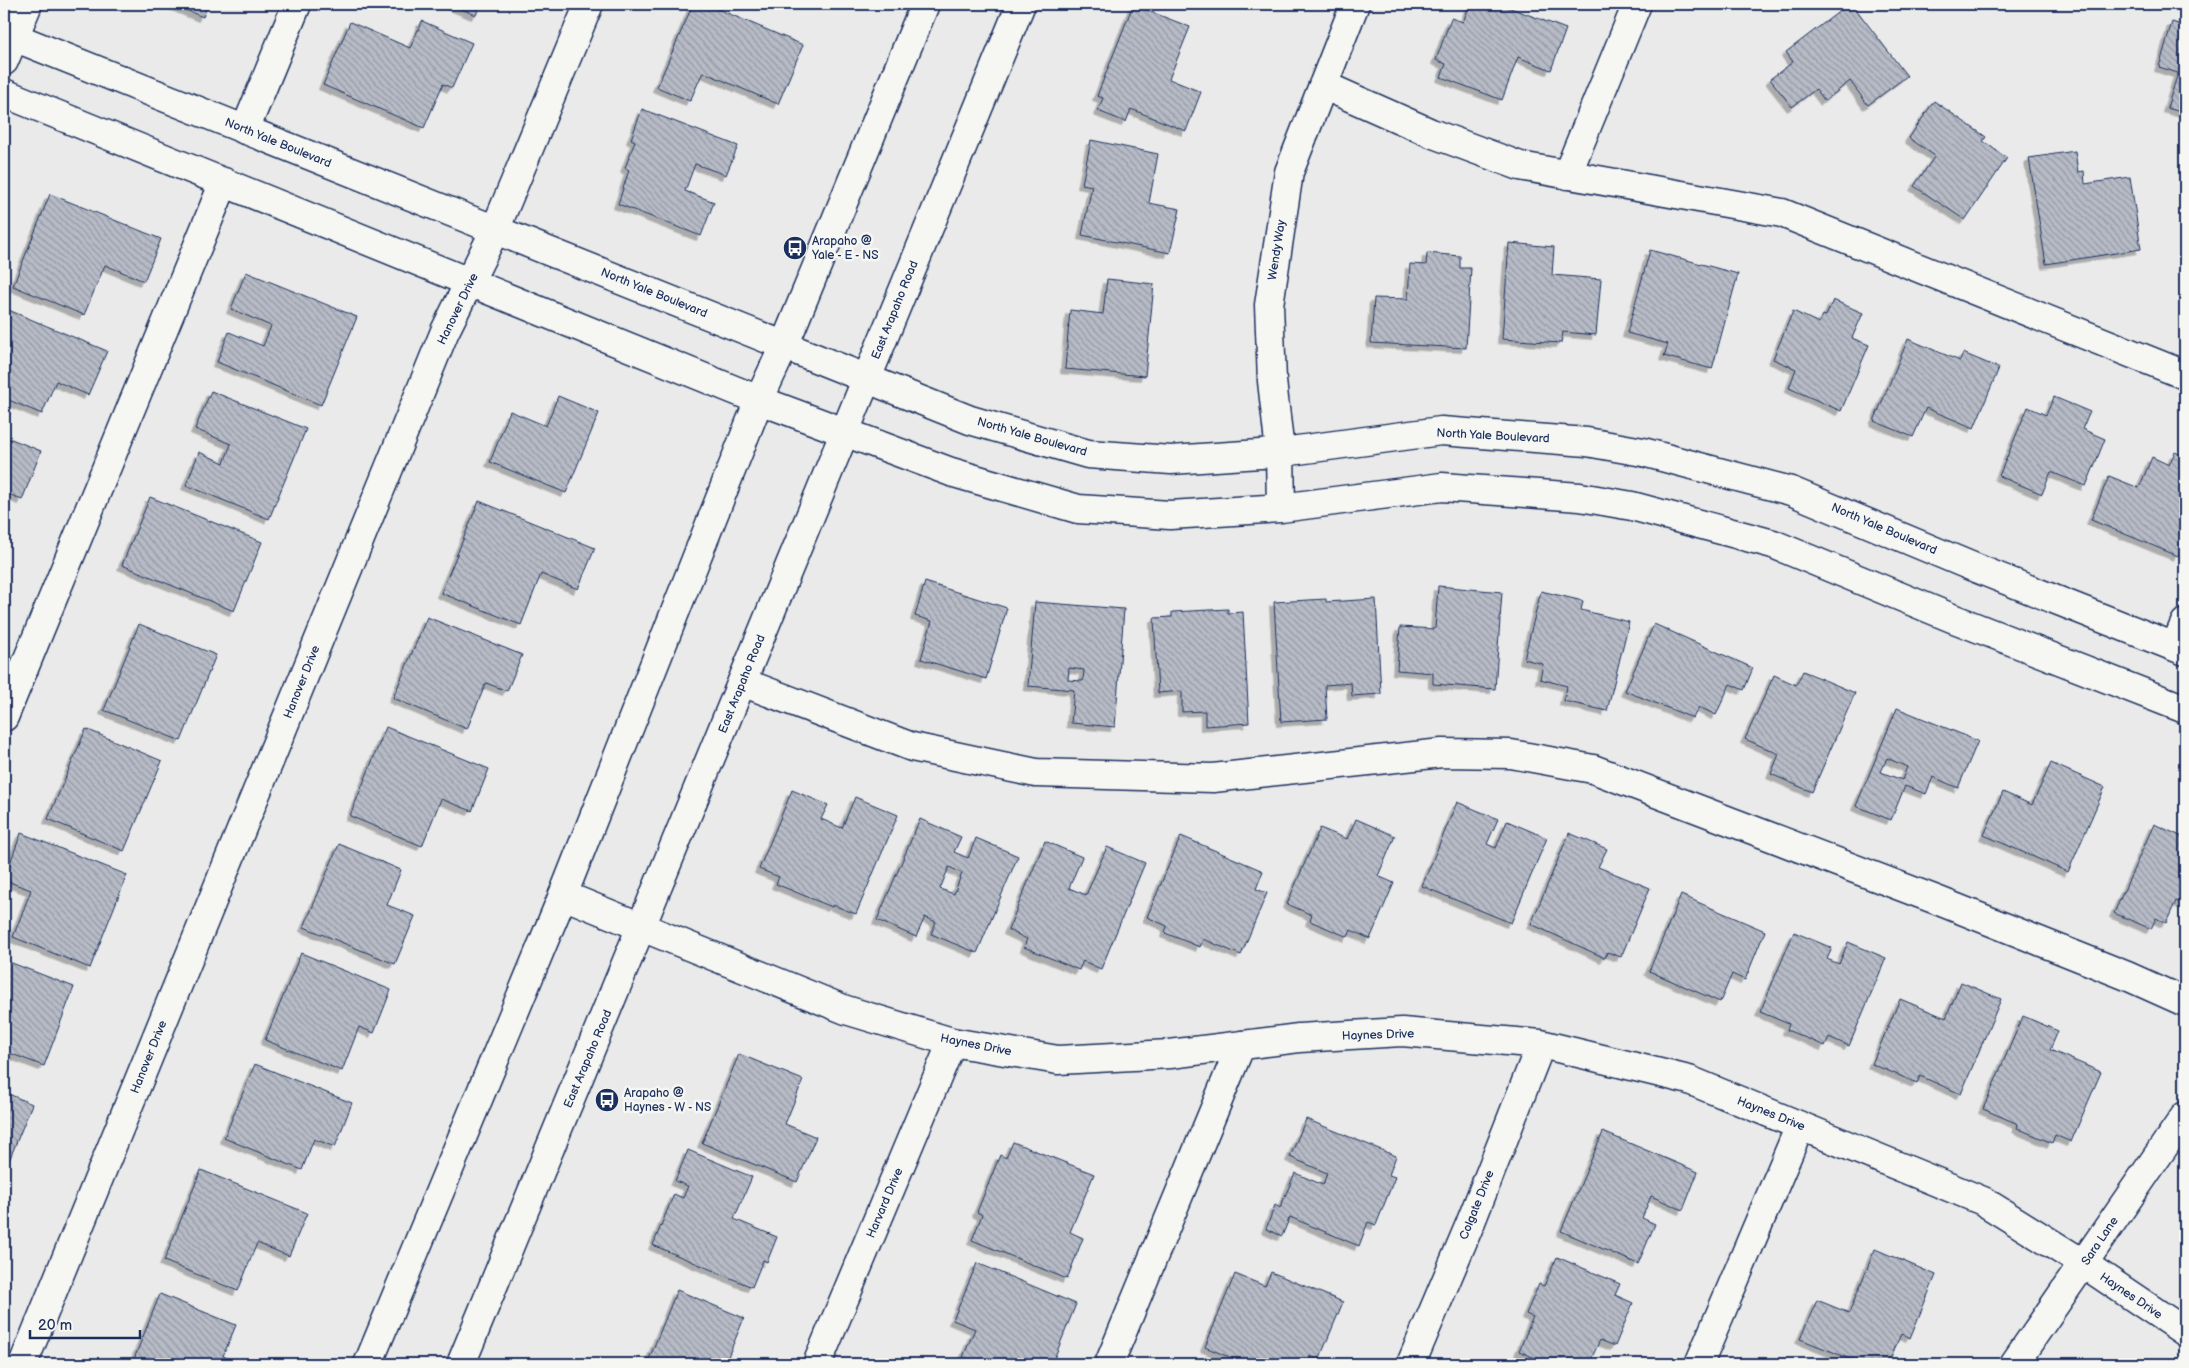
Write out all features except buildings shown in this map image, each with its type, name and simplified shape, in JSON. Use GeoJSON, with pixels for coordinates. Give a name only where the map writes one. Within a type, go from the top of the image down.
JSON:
{"type":"FeatureCollection","features":[{"type":"Feature","properties":{"kind":"street"},"geometry":{"type":"LineString","coordinates":[[7,44],[28,4]]}},
{"type":"Feature","properties":{"kind":"street"},"geometry":{"type":"LineString","coordinates":[[245,130],[297,4]]}},
{"type":"Feature","properties":{"kind":"street","name":"Hanover Drive"},"geometry":{"type":"LineString","coordinates":[[23,1364],[445,331],[471,282],[495,230],[589,4]]}},
{"type":"Feature","properties":{"kind":"street"},"geometry":{"type":"LineString","coordinates":[[368,1364],[563,895],[759,400],[784,346],[925,4]]}},
{"type":"Feature","properties":{"kind":"street","name":"East Arapaho Road"},"geometry":{"type":"LineString","coordinates":[[461,1364],[643,928],[844,432],[1021,4]]}},
{"type":"Feature","properties":{"kind":"street","name":"Wendy Way"},"geometry":{"type":"LineString","coordinates":[[1281,508],[1280,452],[1272,381],[1269,305],[1289,172],[1355,4]]}},
{"type":"Feature","properties":{"kind":"street"},"geometry":{"type":"LineString","coordinates":[[1567,174],[1637,4]]}},
{"type":"Feature","properties":{"kind":"street","name":"North Yale Boulevard"},"geometry":{"type":"LineString","coordinates":[[7,44],[245,130],[970,420],[1088,454],[1171,460],[1280,452],[1441,431],[1587,442],[1643,452],[1791,491],[1973,566],[2182,640]]}},
{"type":"Feature","properties":{"kind":"street"},"geometry":{"type":"LineString","coordinates":[[1323,85],[1431,133],[1520,166],[1782,213],[2185,374]]}},
{"type":"Feature","properties":{"kind":"street"},"geometry":{"type":"LineString","coordinates":[[4,93],[759,400],[951,472],[1078,508],[1170,515],[1281,508],[1442,486],[1580,497],[1632,506],[1773,544],[1952,618],[2185,709]]}},
{"type":"Feature","properties":{"kind":"street"},"geometry":{"type":"LineString","coordinates":[[4,717],[224,182]]}},
{"type":"Feature","properties":{"kind":"street"},"geometry":{"type":"LineString","coordinates":[[742,682],[912,747],[1036,773],[1213,778],[1442,754],[1511,754],[1593,769],[1992,922],[2127,976],[2185,1002]]}},
{"type":"Feature","properties":{"kind":"street","name":"Haynes Drive"},"geometry":{"type":"LineString","coordinates":[[563,895],[846,1010],[952,1042],[1058,1060],[1170,1054],[1299,1038],[1402,1032],[1541,1044],[1689,1080],[1983,1201],[2084,1264],[2185,1332]]}},
{"type":"Feature","properties":{"kind":"street","name":"Harvard Drive"},"geometry":{"type":"LineString","coordinates":[[817,1364],[952,1042]]}},
{"type":"Feature","properties":{"kind":"street","name":"Colgate Drive"},"geometry":{"type":"LineString","coordinates":[[1411,1364],[1470,1224],[1541,1044]]}},
{"type":"Feature","properties":{"kind":"street"},"geometry":{"type":"LineString","coordinates":[[1109,1364],[1241,1046]]}},
{"type":"Feature","properties":{"kind":"street","name":"Sara Lane"},"geometry":{"type":"LineString","coordinates":[[2014,1364],[2185,1116]]}},
{"type":"Feature","properties":{"kind":"street"},"geometry":{"type":"LineString","coordinates":[[1699,1364],[1800,1126]]}},
{"type":"Feature","properties":{"kind":"place","name":"Arapaho @ Yale - E - NS"},"geometry":{"type":"Point","coordinates":[795,248]}},
{"type":"Feature","properties":{"kind":"place","name":"Arapaho @ Haynes - W - NS"},"geometry":{"type":"Point","coordinates":[607,1100]}}]}
